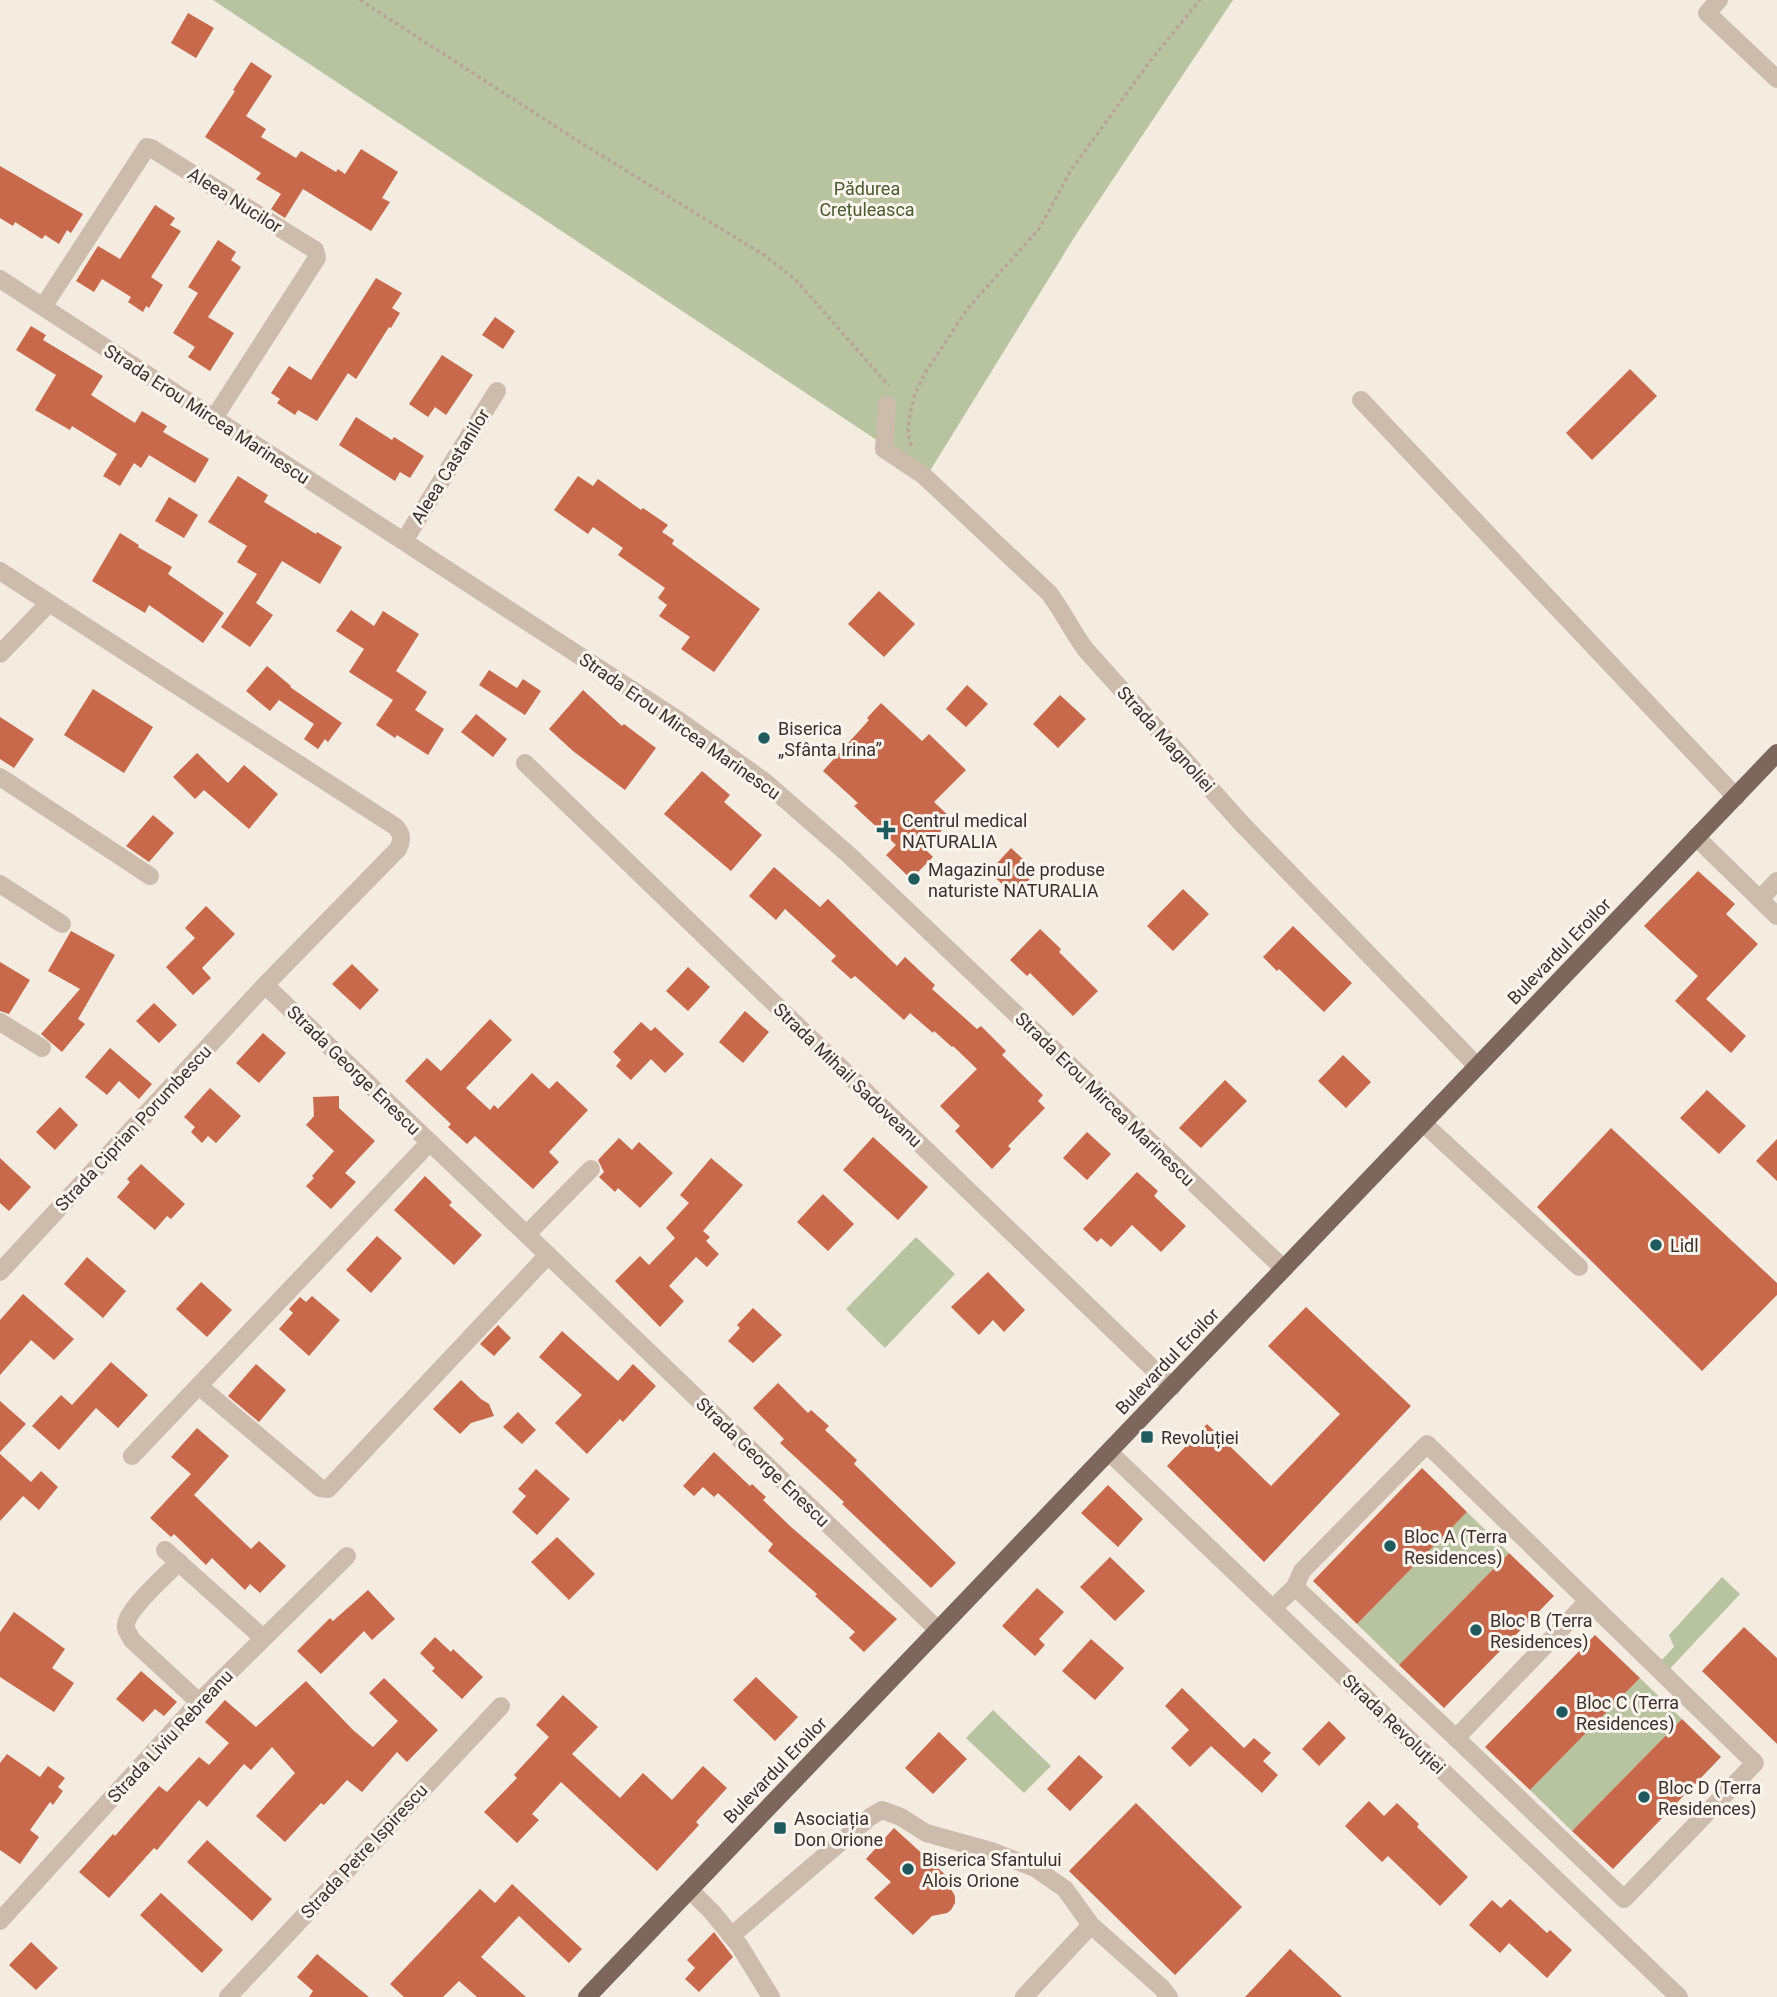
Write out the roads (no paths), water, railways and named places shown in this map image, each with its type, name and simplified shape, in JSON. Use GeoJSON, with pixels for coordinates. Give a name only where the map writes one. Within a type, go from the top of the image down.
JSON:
{"type":"FeatureCollection","features":[{"type":"Feature","properties":{"kind":"main road","name":"Bulevardul Eroilor"},"geometry":{"type":"LineString","coordinates":[[587,1997],[1777,753]]}},
{"type":"Feature","properties":{"kind":"street"},"geometry":{"type":"LineString","coordinates":[[1719,0],[1706,13],[1777,79]]}},
{"type":"Feature","properties":{"kind":"street","name":"Aleea Nucilor"},"geometry":{"type":"LineString","coordinates":[[43,307],[147,147],[315,250],[317,258],[214,418]]}},
{"type":"Feature","properties":{"kind":"street","name":"Strada Erou Mircea Marinescu"},"geometry":{"type":"LineString","coordinates":[[0,279],[677,719],[754,775],[849,855],[1284,1269]]}},
{"type":"Feature","properties":{"kind":"street","name":"Aleea Castanilor"},"geometry":{"type":"LineString","coordinates":[[404,541],[497,391]]}},
{"type":"Feature","properties":{"kind":"street","name":"Strada Magnoliei"},"geometry":{"type":"LineString","coordinates":[[894,399],[884,449],[923,475],[1049,593],[1086,650],[1243,825],[1477,1066]]}},
{"type":"Feature","properties":{"kind":"street"},"geometry":{"type":"LineString","coordinates":[[1361,400],[1736,797]]}},
{"type":"Feature","properties":{"kind":"street"},"geometry":{"type":"LineString","coordinates":[[0,571],[396,827],[402,835],[398,849],[265,985]]}},
{"type":"Feature","properties":{"kind":"street"},"geometry":{"type":"LineString","coordinates":[[0,654],[49,603]]}},
{"type":"Feature","properties":{"kind":"street","name":"Strada Mihail Sadoveanu"},"geometry":{"type":"LineString","coordinates":[[525,763],[1172,1387]]}},
{"type":"Feature","properties":{"kind":"street"},"geometry":{"type":"LineString","coordinates":[[0,777],[150,876]]}},
{"type":"Feature","properties":{"kind":"street"},"geometry":{"type":"LineString","coordinates":[[1696,837],[1777,916]]}},
{"type":"Feature","properties":{"kind":"street"},"geometry":{"type":"LineString","coordinates":[[1760,899],[1777,881]]}},
{"type":"Feature","properties":{"kind":"street"},"geometry":{"type":"LineString","coordinates":[[0,884],[62,924]]}},
{"type":"Feature","properties":{"kind":"street","name":"Strada George Enescu"},"geometry":{"type":"LineString","coordinates":[[265,985],[938,1630]]}},
{"type":"Feature","properties":{"kind":"street","name":"Strada Ciprian Porumbescu"},"geometry":{"type":"LineString","coordinates":[[0,1272],[265,985]]}},
{"type":"Feature","properties":{"kind":"street"},"geometry":{"type":"LineString","coordinates":[[0,1022],[42,1048]]}},
{"type":"Feature","properties":{"kind":"street"},"geometry":{"type":"LineString","coordinates":[[1423,1123],[1579,1267]]}},
{"type":"Feature","properties":{"kind":"street"},"geometry":{"type":"LineString","coordinates":[[132,1456],[430,1142]]}},
{"type":"Feature","properties":{"kind":"street"},"geometry":{"type":"LineString","coordinates":[[527,1234],[591,1170]]}},
{"type":"Feature","properties":{"kind":"street"},"geometry":{"type":"LineString","coordinates":[[198,1386],[320,1488],[328,1489],[548,1255]]}},
{"type":"Feature","properties":{"kind":"street"},"geometry":{"type":"LineString","coordinates":[[1273,1608],[1295,1587],[1302,1570],[1427,1444],[1755,1763],[1624,1899],[1295,1587]]}},
{"type":"Feature","properties":{"kind":"street","name":"Strada Revoluției"},"geometry":{"type":"LineString","coordinates":[[1109,1452],[1679,1997]]}},
{"type":"Feature","properties":{"kind":"street"},"geometry":{"type":"LineString","coordinates":[[199,1702],[132,1640],[127,1631],[126,1623],[132,1610],[172,1556],[263,1638]]}},
{"type":"Feature","properties":{"kind":"street","name":"Strada Liviu Rebreanu"},"geometry":{"type":"LineString","coordinates":[[0,1921],[199,1702],[346,1556]]}},
{"type":"Feature","properties":{"kind":"street"},"geometry":{"type":"LineString","coordinates":[[1456,1738],[1588,1601]]}},
{"type":"Feature","properties":{"kind":"street","name":"Strada Petre Ispirescu"},"geometry":{"type":"LineString","coordinates":[[228,1997],[501,1706]]}},
{"type":"Feature","properties":{"kind":"street"},"geometry":{"type":"LineString","coordinates":[[731,1936],[870,1817],[882,1810],[901,1816],[926,1833],[991,1851],[1035,1868],[1065,1889],[1091,1925],[1163,1988],[1169,1997]]}},
{"type":"Feature","properties":{"kind":"street"},"geometry":{"type":"LineString","coordinates":[[690,1890],[731,1936],[771,1997]]}},
{"type":"Feature","properties":{"kind":"street"},"geometry":{"type":"LineString","coordinates":[[1024,1997],[1091,1925]]}},
{"type":"Feature","properties":{"kind":"place","name":"Biserica „Sfânta Irina”"},"geometry":{"type":"Point","coordinates":[764,738]}},
{"type":"Feature","properties":{"kind":"place","name":"Centrul medical NATURALIA"},"geometry":{"type":"Point","coordinates":[886,830]}},
{"type":"Feature","properties":{"kind":"place","name":"Magazinul de produse naturiste NATURALIA"},"geometry":{"type":"Point","coordinates":[914,879]}},
{"type":"Feature","properties":{"kind":"place","name":"Lidl"},"geometry":{"type":"Point","coordinates":[1656,1245]}},
{"type":"Feature","properties":{"kind":"place","name":"Revoluției"},"geometry":{"type":"Point","coordinates":[1147,1437]}},
{"type":"Feature","properties":{"kind":"place","name":"Bloc A (Terra Residences)"},"geometry":{"type":"Point","coordinates":[1390,1546]}},
{"type":"Feature","properties":{"kind":"place","name":"Bloc B (Terra Residences)"},"geometry":{"type":"Point","coordinates":[1476,1630]}},
{"type":"Feature","properties":{"kind":"place","name":"Bloc C (Terra Residences)"},"geometry":{"type":"Point","coordinates":[1562,1712]}},
{"type":"Feature","properties":{"kind":"place","name":"Bloc D (Terra Residences)"},"geometry":{"type":"Point","coordinates":[1644,1797]}},
{"type":"Feature","properties":{"kind":"place","name":"Asociația Don Orione"},"geometry":{"type":"Point","coordinates":[780,1828]}},
{"type":"Feature","properties":{"kind":"place","name":"Biserica Sfantului Alois Orione"},"geometry":{"type":"Point","coordinates":[908,1869]}},
{"type":"Feature","properties":{"kind":"park label","name":"Pădurea Crețuleasca"},"geometry":{"type":"Point","coordinates":[867,198]}}]}
